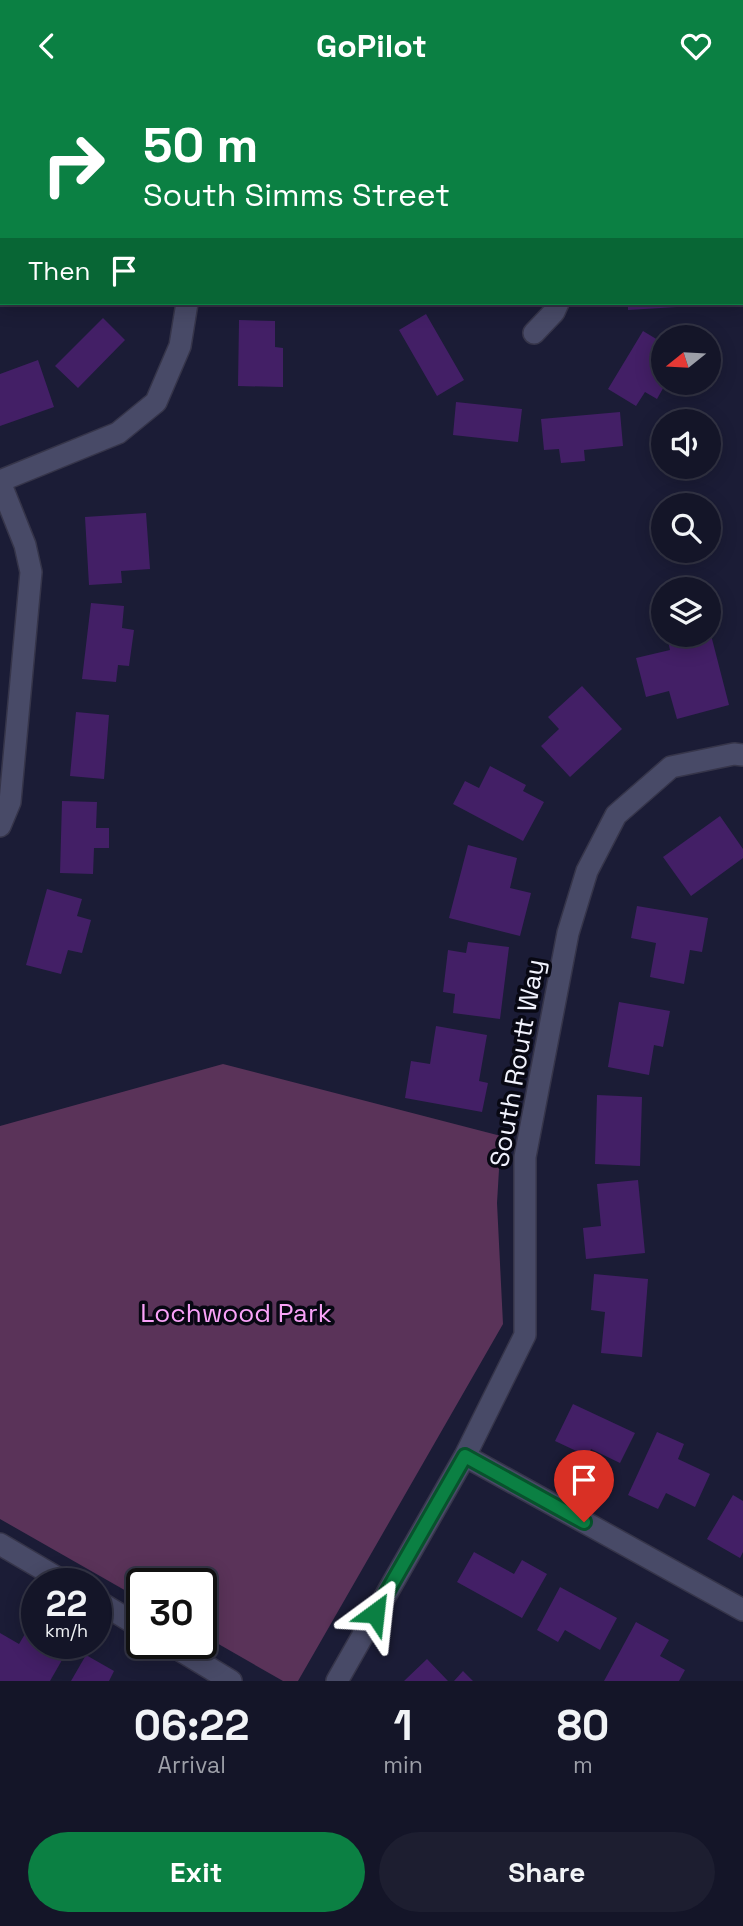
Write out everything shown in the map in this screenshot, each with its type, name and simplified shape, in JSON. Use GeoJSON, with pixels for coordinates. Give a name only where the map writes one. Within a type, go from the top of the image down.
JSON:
{"type":"FeatureCollection","features":[{"type":"Feature","properties":{"kind":"street"},"geometry":{"type":"LineString","coordinates":[[0,825],[10,802],[31,572],[25,545],[0,481],[118,433],[156,402],[180,346],[187,305]]}},
{"type":"Feature","properties":{"kind":"street"},"geometry":{"type":"LineString","coordinates":[[534,333],[557,305]]}},
{"type":"Feature","properties":{"kind":"street","name":"South Routt Way"},"geometry":{"type":"LineString","coordinates":[[337,1681],[465,1456],[525,1335],[525,1157],[568,933],[587,871],[616,815],[671,767],[734,754],[743,755]]}},
{"type":"Feature","properties":{"kind":"street"},"geometry":{"type":"LineString","coordinates":[[465,1456],[743,1610]]}},
{"type":"Feature","properties":{"kind":"street"},"geometry":{"type":"LineString","coordinates":[[0,1545],[40,1568]]}},
{"type":"Feature","properties":{"kind":"street"},"geometry":{"type":"LineString","coordinates":[[195,1659],[231,1681]]}},
{"type":"Feature","properties":{"kind":"green space","name":"Lochwood Park"},"geometry":{"type":"Polygon","coordinates":[[[223,1064],[501,1136],[497,1203],[503,1324],[298,1681],[283,1681],[217,1643],[217,1568],[126,1568],[126,1591],[112,1583],[112,1568],[86,1568],[0,1519],[0,1126],[223,1064]]]}},
{"type":"Feature","properties":{"kind":"building"},"geometry":{"type":"Polygon","coordinates":[[[628,305],[677,305],[677,307],[628,310],[628,305]]]}},
{"type":"Feature","properties":{"kind":"building"},"geometry":{"type":"Polygon","coordinates":[[[426,314],[464,380],[437,396],[399,330],[426,314]]]}},
{"type":"Feature","properties":{"kind":"building"},"geometry":{"type":"Polygon","coordinates":[[[103,318],[125,340],[78,388],[55,366],[103,318]]]}},
{"type":"Feature","properties":{"kind":"building"},"geometry":{"type":"Polygon","coordinates":[[[239,320],[275,321],[275,347],[283,348],[283,387],[238,386],[239,320]]]}},
{"type":"Feature","properties":{"kind":"building"},"geometry":{"type":"Polygon","coordinates":[[[643,331],[651,336],[651,395],[659,395],[657,399],[645,392],[636,406],[608,389],[643,331]]]}},
{"type":"Feature","properties":{"kind":"building"},"geometry":{"type":"Polygon","coordinates":[[[38,360],[54,407],[0,426],[0,374],[38,360]]]}},
{"type":"Feature","properties":{"kind":"building"},"geometry":{"type":"Polygon","coordinates":[[[456,402],[522,409],[518,442],[453,435],[456,402]]]}},
{"type":"Feature","properties":{"kind":"building"},"geometry":{"type":"Polygon","coordinates":[[[620,412],[623,446],[584,450],[585,461],[561,463],[559,449],[544,450],[541,419],[620,412]]]}},
{"type":"Feature","properties":{"kind":"building"},"geometry":{"type":"Polygon","coordinates":[[[146,513],[150,569],[121,571],[122,583],[89,585],[85,517],[146,513]]]}},
{"type":"Feature","properties":{"kind":"building"},"geometry":{"type":"Polygon","coordinates":[[[91,603],[124,606],[122,628],[134,630],[129,666],[118,665],[116,682],[82,679],[91,603]]]}},
{"type":"Feature","properties":{"kind":"building"},"geometry":{"type":"Polygon","coordinates":[[[669,647],[714,647],[729,705],[677,719],[669,691],[646,697],[636,658],[670,650],[669,647]]]}},
{"type":"Feature","properties":{"kind":"building"},"geometry":{"type":"Polygon","coordinates":[[[582,686],[622,729],[570,777],[541,746],[559,729],[548,717],[582,686]]]}},
{"type":"Feature","properties":{"kind":"building"},"geometry":{"type":"Polygon","coordinates":[[[76,712],[109,715],[104,779],[70,776],[76,712]]]}},
{"type":"Feature","properties":{"kind":"building"},"geometry":{"type":"Polygon","coordinates":[[[490,766],[526,785],[523,791],[544,802],[523,841],[453,804],[465,781],[479,788],[490,766]]]}},
{"type":"Feature","properties":{"kind":"building"},"geometry":{"type":"Polygon","coordinates":[[[62,801],[97,802],[96,828],[109,828],[109,848],[94,848],[93,874],[60,873],[62,801]]]}},
{"type":"Feature","properties":{"kind":"building"},"geometry":{"type":"Polygon","coordinates":[[[720,816],[743,849],[743,858],[691,896],[663,857],[720,816]]]}},
{"type":"Feature","properties":{"kind":"building"},"geometry":{"type":"Polygon","coordinates":[[[468,845],[517,858],[510,888],[531,893],[520,936],[449,918],[468,845]]]}},
{"type":"Feature","properties":{"kind":"building"},"geometry":{"type":"Polygon","coordinates":[[[47,889],[82,899],[77,916],[91,920],[82,953],[68,950],[61,974],[26,965],[47,889]]]}},
{"type":"Feature","properties":{"kind":"building"},"geometry":{"type":"Polygon","coordinates":[[[637,906],[708,918],[702,952],[690,950],[684,984],[650,977],[656,943],[631,938],[637,906]]]}},
{"type":"Feature","properties":{"kind":"building"},"geometry":{"type":"Polygon","coordinates":[[[468,942],[509,947],[500,1019],[453,1013],[455,994],[443,992],[448,950],[466,953],[468,942]]]}},
{"type":"Feature","properties":{"kind":"building"},"geometry":{"type":"Polygon","coordinates":[[[619,1002],[670,1011],[663,1047],[654,1045],[649,1075],[608,1067],[619,1002]]]}},
{"type":"Feature","properties":{"kind":"building"},"geometry":{"type":"Polygon","coordinates":[[[436,1026],[487,1035],[479,1081],[488,1083],[482,1112],[405,1098],[411,1061],[430,1064],[436,1026]]]}},
{"type":"Feature","properties":{"kind":"building"},"geometry":{"type":"Polygon","coordinates":[[[597,1095],[642,1097],[640,1166],[595,1164],[597,1095]]]}},
{"type":"Feature","properties":{"kind":"building"},"geometry":{"type":"Polygon","coordinates":[[[638,1180],[645,1253],[586,1259],[583,1228],[601,1226],[597,1184],[638,1180]]]}},
{"type":"Feature","properties":{"kind":"building"},"geometry":{"type":"Polygon","coordinates":[[[594,1274],[648,1279],[642,1357],[601,1353],[605,1312],[591,1310],[594,1274]]]}},
{"type":"Feature","properties":{"kind":"building"},"geometry":{"type":"Polygon","coordinates":[[[573,1404],[635,1433],[620,1463],[591,1449],[587,1456],[555,1441],[573,1404]]]}},
{"type":"Feature","properties":{"kind":"building"},"geometry":{"type":"Polygon","coordinates":[[[657,1432],[684,1444],[678,1459],[710,1474],[695,1507],[666,1493],[658,1509],[628,1495],[657,1432]]]}},
{"type":"Feature","properties":{"kind":"building"},"geometry":{"type":"Polygon","coordinates":[[[733,1495],[743,1501],[743,1552],[740,1558],[707,1539],[733,1495]]]}},
{"type":"Feature","properties":{"kind":"building"},"geometry":{"type":"Polygon","coordinates":[[[474,1552],[514,1574],[522,1560],[547,1574],[522,1618],[457,1582],[474,1552]]]}},
{"type":"Feature","properties":{"kind":"building"},"geometry":{"type":"Polygon","coordinates":[[[560,1587],[617,1618],[600,1650],[565,1630],[558,1642],[537,1630],[560,1587]]]}},
{"type":"Feature","properties":{"kind":"building"},"geometry":{"type":"Polygon","coordinates":[[[636,1622],[669,1640],[660,1656],[685,1670],[679,1681],[604,1681],[636,1622]]]}},
{"type":"Feature","properties":{"kind":"building"},"geometry":{"type":"Polygon","coordinates":[[[0,1633],[19,1644],[21,1641],[21,1659],[63,1659],[50,1681],[0,1681],[0,1633]]]}},
{"type":"Feature","properties":{"kind":"building"},"geometry":{"type":"Polygon","coordinates":[[[84,1659],[93,1659],[114,1671],[109,1681],[71,1681],[84,1659]]]}},
{"type":"Feature","properties":{"kind":"building"},"geometry":{"type":"Polygon","coordinates":[[[427,1659],[448,1681],[404,1681],[427,1659]]]}},
{"type":"Feature","properties":{"kind":"building"},"geometry":{"type":"Polygon","coordinates":[[[463,1671],[473,1681],[454,1681],[463,1671]]]}},
{"type":"Feature","properties":{"kind":"route"},"geometry":{"type":"LineString","coordinates":[[375,1613],[465,1456],[584,1522]]}}]}
